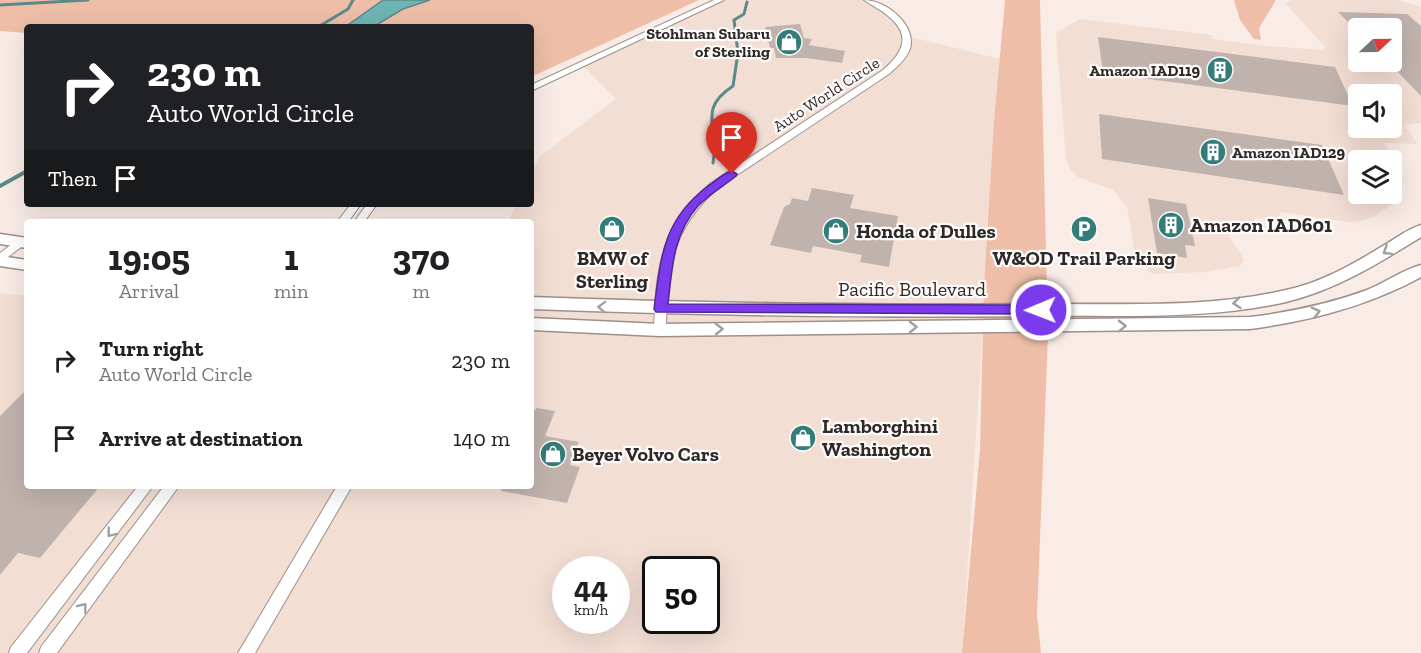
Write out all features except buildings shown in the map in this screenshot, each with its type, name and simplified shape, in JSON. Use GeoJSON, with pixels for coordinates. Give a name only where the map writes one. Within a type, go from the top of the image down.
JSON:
{"type":"FeatureCollection","features":[{"type":"Feature","properties":{"kind":"main road","name":"Pacific Boulevard"},"geometry":{"type":"LineString","coordinates":[[534,324],[660,330],[974,319],[1063,309],[1223,304],[1287,296],[1314,288],[1347,274],[1421,230]]}},
{"type":"Feature","properties":{"kind":"main road"},"geometry":{"type":"LineString","coordinates":[[1,239],[24,243]]}},
{"type":"Feature","properties":{"kind":"main road"},"geometry":{"type":"LineString","coordinates":[[0,260],[24,264]]}},
{"type":"Feature","properties":{"kind":"main road","name":"Pacific Boulevard"},"geometry":{"type":"LineString","coordinates":[[534,303],[974,319],[1064,327],[1250,323],[1282,320],[1363,298],[1381,292],[1421,270]]}},
{"type":"Feature","properties":{"kind":"street"},"geometry":{"type":"LineString","coordinates":[[534,87],[720,0]]}},
{"type":"Feature","properties":{"kind":"street","name":"Auto World Circle"},"geometry":{"type":"LineString","coordinates":[[660,330],[660,309],[668,250],[679,223],[695,202],[715,185],[886,72],[904,55],[908,42],[900,24],[888,11],[868,0]]}},
{"type":"Feature","properties":{"kind":"street"},"geometry":{"type":"LineString","coordinates":[[344,219],[354,207]]}},
{"type":"Feature","properties":{"kind":"street"},"geometry":{"type":"LineString","coordinates":[[0,260],[24,243]]}},
{"type":"Feature","properties":{"kind":"street"},"geometry":{"type":"LineString","coordinates":[[17,653],[144,489]]}},
{"type":"Feature","properties":{"kind":"street"},"geometry":{"type":"LineString","coordinates":[[47,653],[170,489]]}},
{"type":"Feature","properties":{"kind":"street"},"geometry":{"type":"LineString","coordinates":[[246,653],[343,489]]}},
{"type":"Feature","properties":{"kind":"shaded area"},"geometry":{"type":"Polygon","coordinates":[[[0,0],[699,0],[534,76],[534,24],[24,24],[24,33],[0,31],[0,0]]]}},
{"type":"Feature","properties":{"kind":"shaded area"},"geometry":{"type":"Polygon","coordinates":[[[720,0],[867,0],[895,17],[907,36],[1000,59],[962,653],[0,653],[0,293],[24,296],[24,489],[534,489],[534,219],[510,219],[516,207],[534,207],[534,169],[540,156],[616,99],[581,64],[720,0]]]}},
{"type":"Feature","properties":{"kind":"shaded area"},"geometry":{"type":"Polygon","coordinates":[[[1005,0],[1040,0],[1048,335],[1037,615],[1041,653],[962,653],[980,449],[984,287],[994,122],[1005,0]]]}},
{"type":"Feature","properties":{"kind":"shaded area"},"geometry":{"type":"Polygon","coordinates":[[[1234,0],[1276,0],[1259,28],[1261,40],[1254,39],[1240,20],[1234,0]]]}},
{"type":"Feature","properties":{"kind":"shaded area"},"geometry":{"type":"Polygon","coordinates":[[[1291,0],[1398,0],[1421,7],[1421,123],[1404,125],[1418,144],[1384,143],[1388,150],[1348,150],[1348,204],[1392,204],[1374,217],[1362,221],[1349,222],[1280,212],[1281,219],[1255,218],[1255,221],[1240,224],[1230,231],[1229,236],[1244,259],[1240,266],[1206,272],[1152,274],[1135,255],[1127,207],[1113,190],[1078,177],[1070,169],[1066,159],[1056,33],[1080,19],[1212,35],[1213,39],[1265,46],[1324,50],[1325,47],[1285,3],[1291,0]]]}},
{"type":"Feature","properties":{"kind":"water"},"geometry":{"type":"Polygon","coordinates":[[[383,0],[430,0],[403,9],[378,24],[349,24],[383,0]]]}},
{"type":"Feature","properties":{"kind":"waterway"},"geometry":{"type":"LineString","coordinates":[[0,5],[88,0]]}},
{"type":"Feature","properties":{"kind":"waterway"},"geometry":{"type":"LineString","coordinates":[[323,24],[348,9],[353,0]]}},
{"type":"Feature","properties":{"kind":"waterway"},"geometry":{"type":"LineString","coordinates":[[713,163],[712,112],[715,103],[733,86],[738,53],[734,20],[744,14],[747,2]]}},
{"type":"Feature","properties":{"kind":"waterway"},"geometry":{"type":"LineString","coordinates":[[0,186],[24,173]]}},
{"type":"Feature","properties":{"kind":"place","name":"Stohlman Subaru of Sterling"},"geometry":{"type":"Point","coordinates":[789,42]}},
{"type":"Feature","properties":{"kind":"place","name":"Amazon IAD119"},"geometry":{"type":"Point","coordinates":[1220,70]}},
{"type":"Feature","properties":{"kind":"place","name":"Amazon IAD129"},"geometry":{"type":"Point","coordinates":[1213,152]}},
{"type":"Feature","properties":{"kind":"place","name":"Amazon IAD601"},"geometry":{"type":"Point","coordinates":[1171,225]}},
{"type":"Feature","properties":{"kind":"place","name":"BMW of Sterling"},"geometry":{"type":"Point","coordinates":[612,229]}},
{"type":"Feature","properties":{"kind":"place","name":"W&OD Trail Parking"},"geometry":{"type":"Point","coordinates":[1084,229]}},
{"type":"Feature","properties":{"kind":"place","name":"Honda of Dulles"},"geometry":{"type":"Point","coordinates":[836,231]}},
{"type":"Feature","properties":{"kind":"place","name":"Lamborghini Washington"},"geometry":{"type":"Point","coordinates":[803,438]}},
{"type":"Feature","properties":{"kind":"place","name":"Beyer Volvo Cars"},"geometry":{"type":"Point","coordinates":[553,454]}},
{"type":"Feature","properties":{"kind":"route"},"geometry":{"type":"LineString","coordinates":[[732,174],[695,202],[679,223],[668,250],[660,309],[1041,310]]}}]}
